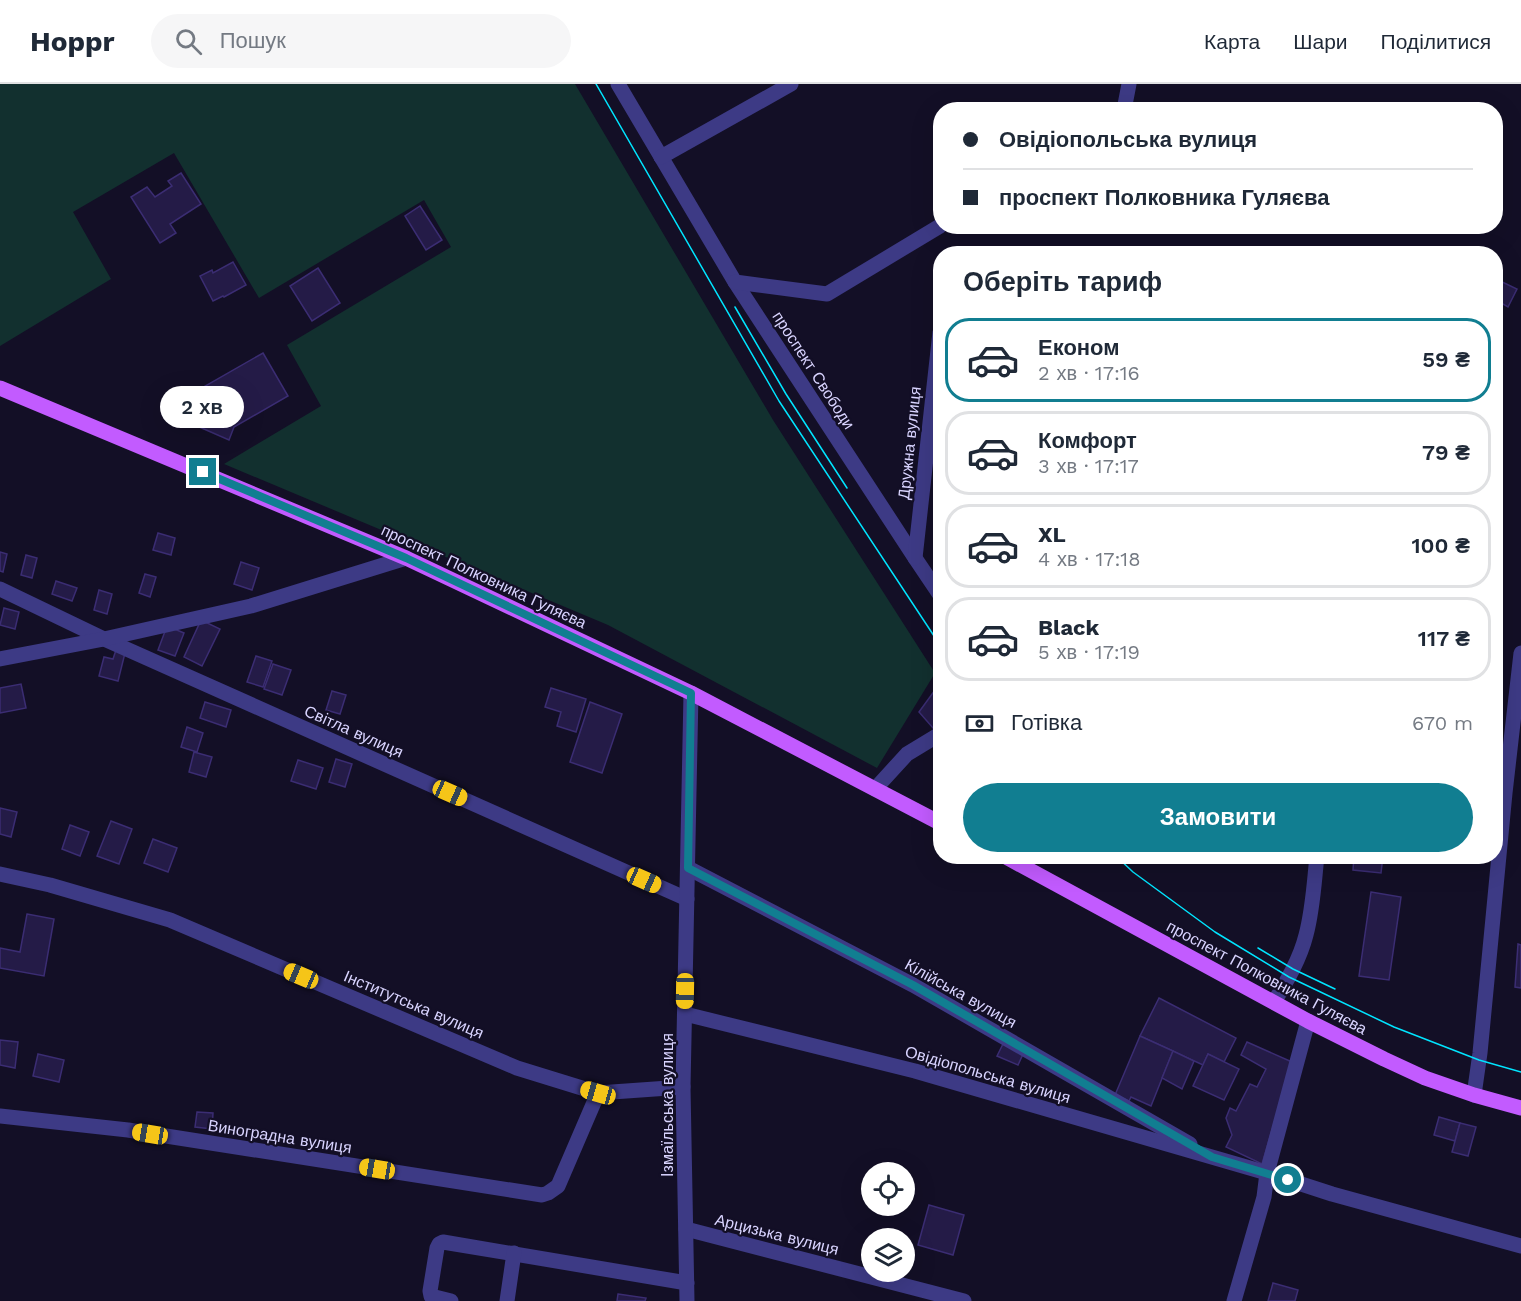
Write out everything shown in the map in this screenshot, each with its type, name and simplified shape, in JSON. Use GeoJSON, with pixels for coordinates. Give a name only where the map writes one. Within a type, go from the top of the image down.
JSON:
{"type":"FeatureCollection","features":[{"type":"Feature","properties":{"kind":"main road","name":"проспект Полковника Гуляєва"},"geometry":{"type":"LineString","coordinates":[[0,388],[406,558],[691,693],[933,819]]}},
{"type":"Feature","properties":{"kind":"main road","name":"проспект Полковника Гуляєва"},"geometry":{"type":"LineString","coordinates":[[1019,864],[1384,1059],[1425,1078],[1473,1095],[1521,1108]]}},
{"type":"Feature","properties":{"kind":"street","name":"проспект Свободи"},"geometry":{"type":"LineString","coordinates":[[618,84],[735,282],[933,585]]}},
{"type":"Feature","properties":{"kind":"street"},"geometry":{"type":"LineString","coordinates":[[662,157],[791,84]]}},
{"type":"Feature","properties":{"kind":"street"},"geometry":{"type":"LineString","coordinates":[[1126,102],[1129,84]]}},
{"type":"Feature","properties":{"kind":"street"},"geometry":{"type":"LineString","coordinates":[[735,282],[827,294],[933,230]]}},
{"type":"Feature","properties":{"kind":"street","name":"Дружна вулиця"},"geometry":{"type":"LineString","coordinates":[[915,558],[933,441]]}},
{"type":"Feature","properties":{"kind":"street"},"geometry":{"type":"LineString","coordinates":[[0,659],[104,639],[251,606],[406,558]]}},
{"type":"Feature","properties":{"kind":"street","name":"Світла вулиця"},"geometry":{"type":"LineString","coordinates":[[0,589],[104,639],[687,899]]}},
{"type":"Feature","properties":{"kind":"street"},"geometry":{"type":"LineString","coordinates":[[1503,814],[1521,653]]}},
{"type":"Feature","properties":{"kind":"street","name":"Ізмаїльська вулиця"},"geometry":{"type":"LineString","coordinates":[[687,1301],[683,1087],[691,693]]}},
{"type":"Feature","properties":{"kind":"street"},"geometry":{"type":"LineString","coordinates":[[875,789],[908,754],[933,739]]}},
{"type":"Feature","properties":{"kind":"street"},"geometry":{"type":"LineString","coordinates":[[1274,1002],[1293,969],[1306,936],[1316,864]]}},
{"type":"Feature","properties":{"kind":"street"},"geometry":{"type":"LineString","coordinates":[[1473,1095],[1480,1053],[1498,864]]}},
{"type":"Feature","properties":{"kind":"street","name":"Кілійська вулиця"},"geometry":{"type":"LineString","coordinates":[[688,868],[913,985],[1212,1157]]}},
{"type":"Feature","properties":{"kind":"street","name":"Інститутська вулиця"},"geometry":{"type":"LineString","coordinates":[[0,874],[50,885],[171,920],[517,1068],[598,1093],[683,1087]]}},
{"type":"Feature","properties":{"kind":"street","name":"Овідіопольська вулиця"},"geometry":{"type":"LineString","coordinates":[[685,1014],[915,1071],[1332,1194],[1521,1246]]}},
{"type":"Feature","properties":{"kind":"street"},"geometry":{"type":"LineString","coordinates":[[1234,1301],[1264,1197],[1267,1173],[1308,1020]]}},
{"type":"Feature","properties":{"kind":"street","name":"Виноградна вулиця"},"geometry":{"type":"LineString","coordinates":[[0,1116],[128,1130],[542,1195],[558,1186],[598,1093]]}},
{"type":"Feature","properties":{"kind":"street","name":"Арцизька вулиця"},"geometry":{"type":"LineString","coordinates":[[686,1229],[964,1301]]}},
{"type":"Feature","properties":{"kind":"street"},"geometry":{"type":"LineString","coordinates":[[451,1301],[431,1296],[430,1291],[437,1248],[443,1242],[687,1283]]}},
{"type":"Feature","properties":{"kind":"street"},"geometry":{"type":"LineString","coordinates":[[507,1301],[514,1253]]}},
{"type":"Feature","properties":{"kind":"green space"},"geometry":{"type":"Polygon","coordinates":[[[0,84],[575,84],[773,420],[933,670],[933,676],[877,768],[608,625],[224,464],[321,406],[287,345],[451,247],[424,200],[259,298],[174,153],[73,212],[111,279],[0,346],[0,84]]]}},
{"type":"Feature","properties":{"kind":"building"},"geometry":{"type":"Polygon","coordinates":[[[181,173],[201,204],[170,224],[176,233],[160,243],[131,197],[147,187],[155,197],[172,186],[168,181],[181,173]]]}},
{"type":"Feature","properties":{"kind":"building"},"geometry":{"type":"Polygon","coordinates":[[[420,206],[442,240],[426,250],[405,216],[420,206]]]}},
{"type":"Feature","properties":{"kind":"building"},"geometry":{"type":"Polygon","coordinates":[[[233,262],[246,285],[213,301],[200,276],[212,270],[213,273],[233,262]]]}},
{"type":"Feature","properties":{"kind":"building"},"geometry":{"type":"Polygon","coordinates":[[[318,268],[340,303],[312,321],[290,286],[318,268]]]}},
{"type":"Feature","properties":{"kind":"building"},"geometry":{"type":"Polygon","coordinates":[[[1503,282],[1517,289],[1508,307],[1503,304],[1503,282]]]}},
{"type":"Feature","properties":{"kind":"building"},"geometry":{"type":"Polygon","coordinates":[[[263,353],[288,396],[234,427],[229,440],[188,422],[194,408],[183,403],[186,397],[263,353]]]}},
{"type":"Feature","properties":{"kind":"building"},"geometry":{"type":"Polygon","coordinates":[[[158,533],[175,538],[171,555],[153,550],[158,533]]]}},
{"type":"Feature","properties":{"kind":"building"},"geometry":{"type":"Polygon","coordinates":[[[0,552],[7,554],[3,572],[0,571],[0,552]]]}},
{"type":"Feature","properties":{"kind":"building"},"geometry":{"type":"Polygon","coordinates":[[[26,555],[37,558],[32,578],[21,575],[26,555]]]}},
{"type":"Feature","properties":{"kind":"building"},"geometry":{"type":"Polygon","coordinates":[[[241,562],[259,568],[252,590],[234,584],[241,562]]]}},
{"type":"Feature","properties":{"kind":"building"},"geometry":{"type":"Polygon","coordinates":[[[145,574],[156,577],[150,597],[139,593],[145,574]]]}},
{"type":"Feature","properties":{"kind":"building"},"geometry":{"type":"Polygon","coordinates":[[[56,581],[77,588],[72,601],[52,594],[56,581]]]}},
{"type":"Feature","properties":{"kind":"building"},"geometry":{"type":"Polygon","coordinates":[[[99,590],[112,594],[107,614],[94,610],[99,590]]]}},
{"type":"Feature","properties":{"kind":"building"},"geometry":{"type":"Polygon","coordinates":[[[4,608],[19,612],[15,629],[0,625],[4,608]]]}},
{"type":"Feature","properties":{"kind":"building"},"geometry":{"type":"Polygon","coordinates":[[[201,620],[220,629],[202,666],[184,657],[201,620]]]}},
{"type":"Feature","properties":{"kind":"building"},"geometry":{"type":"Polygon","coordinates":[[[167,626],[184,633],[175,656],[158,650],[167,626]]]}},
{"type":"Feature","properties":{"kind":"building"},"geometry":{"type":"Polygon","coordinates":[[[116,650],[125,653],[118,681],[99,676],[104,657],[113,659],[116,650]]]}},
{"type":"Feature","properties":{"kind":"building"},"geometry":{"type":"Polygon","coordinates":[[[256,656],[272,661],[263,687],[247,682],[256,656]]]}},
{"type":"Feature","properties":{"kind":"building"},"geometry":{"type":"Polygon","coordinates":[[[273,664],[291,670],[282,695],[264,689],[273,664]]]}},
{"type":"Feature","properties":{"kind":"building"},"geometry":{"type":"Polygon","coordinates":[[[21,684],[26,708],[0,713],[0,688],[21,684]]]}},
{"type":"Feature","properties":{"kind":"building"},"geometry":{"type":"Polygon","coordinates":[[[551,688],[586,699],[576,732],[557,726],[561,712],[545,707],[551,688]]]}},
{"type":"Feature","properties":{"kind":"building"},"geometry":{"type":"Polygon","coordinates":[[[332,691],[346,695],[340,714],[326,710],[332,691]]]}},
{"type":"Feature","properties":{"kind":"building"},"geometry":{"type":"Polygon","coordinates":[[[933,693],[933,728],[919,712],[933,693]]]}},
{"type":"Feature","properties":{"kind":"building"},"geometry":{"type":"Polygon","coordinates":[[[205,702],[231,710],[226,727],[200,718],[205,702]]]}},
{"type":"Feature","properties":{"kind":"building"},"geometry":{"type":"Polygon","coordinates":[[[590,702],[622,714],[602,773],[570,762],[590,702]]]}},
{"type":"Feature","properties":{"kind":"building"},"geometry":{"type":"Polygon","coordinates":[[[187,727],[203,733],[197,752],[181,747],[187,727]]]}},
{"type":"Feature","properties":{"kind":"building"},"geometry":{"type":"Polygon","coordinates":[[[194,752],[212,757],[206,777],[189,772],[194,752]]]}},
{"type":"Feature","properties":{"kind":"building"},"geometry":{"type":"Polygon","coordinates":[[[336,759],[352,764],[345,787],[329,782],[336,759]]]}},
{"type":"Feature","properties":{"kind":"building"},"geometry":{"type":"Polygon","coordinates":[[[298,760],[323,768],[316,789],[291,781],[298,760]]]}},
{"type":"Feature","properties":{"kind":"building"},"geometry":{"type":"Polygon","coordinates":[[[0,808],[17,812],[11,837],[0,834],[0,808]]]}},
{"type":"Feature","properties":{"kind":"building"},"geometry":{"type":"Polygon","coordinates":[[[111,821],[132,829],[119,864],[97,856],[111,821]]]}},
{"type":"Feature","properties":{"kind":"building"},"geometry":{"type":"Polygon","coordinates":[[[70,825],[89,832],[80,856],[62,849],[70,825]]]}},
{"type":"Feature","properties":{"kind":"building"},"geometry":{"type":"Polygon","coordinates":[[[153,839],[177,848],[168,872],[144,863],[153,839]]]}},
{"type":"Feature","properties":{"kind":"building"},"geometry":{"type":"Polygon","coordinates":[[[1353,864],[1382,864],[1381,873],[1353,870],[1353,864]]]}},
{"type":"Feature","properties":{"kind":"building"},"geometry":{"type":"Polygon","coordinates":[[[1371,892],[1401,897],[1389,980],[1359,976],[1371,892]]]}},
{"type":"Feature","properties":{"kind":"building"},"geometry":{"type":"Polygon","coordinates":[[[27,914],[54,919],[44,976],[0,968],[0,948],[20,952],[27,914]]]}},
{"type":"Feature","properties":{"kind":"building"},"geometry":{"type":"Polygon","coordinates":[[[1518,944],[1521,945],[1521,988],[1515,987],[1518,944]]]}},
{"type":"Feature","properties":{"kind":"building"},"geometry":{"type":"Polygon","coordinates":[[[1159,998],[1236,1038],[1224,1062],[1208,1054],[1203,1065],[1140,1036],[1159,998]]]}},
{"type":"Feature","properties":{"kind":"building"},"geometry":{"type":"Polygon","coordinates":[[[1140,1036],[1173,1051],[1151,1106],[1131,1097],[1129,1101],[1115,1095],[1140,1036]]]}},
{"type":"Feature","properties":{"kind":"building"},"geometry":{"type":"Polygon","coordinates":[[[0,1040],[18,1042],[15,1068],[0,1065],[0,1040]]]}},
{"type":"Feature","properties":{"kind":"building"},"geometry":{"type":"Polygon","coordinates":[[[1247,1042],[1292,1062],[1262,1164],[1226,1147],[1232,1135],[1226,1118],[1230,1108],[1236,1111],[1250,1084],[1257,1087],[1266,1069],[1241,1055],[1247,1042]]]}},
{"type":"Feature","properties":{"kind":"building"},"geometry":{"type":"Polygon","coordinates":[[[1003,1044],[1023,1054],[1018,1065],[997,1056],[1003,1044]]]}},
{"type":"Feature","properties":{"kind":"building"},"geometry":{"type":"Polygon","coordinates":[[[1173,1051],[1194,1061],[1182,1089],[1162,1078],[1173,1051]]]}},
{"type":"Feature","properties":{"kind":"building"},"geometry":{"type":"Polygon","coordinates":[[[38,1054],[64,1060],[59,1082],[33,1076],[38,1054]]]}},
{"type":"Feature","properties":{"kind":"building"},"geometry":{"type":"Polygon","coordinates":[[[1208,1054],[1239,1069],[1224,1100],[1193,1086],[1208,1054]]]}},
{"type":"Feature","properties":{"kind":"building"},"geometry":{"type":"Polygon","coordinates":[[[197,1112],[213,1113],[212,1129],[195,1127],[197,1112]]]}},
{"type":"Feature","properties":{"kind":"building"},"geometry":{"type":"Polygon","coordinates":[[[1439,1117],[1460,1123],[1455,1141],[1434,1135],[1439,1117]]]}},
{"type":"Feature","properties":{"kind":"building"},"geometry":{"type":"Polygon","coordinates":[[[1460,1123],[1476,1127],[1468,1156],[1452,1152],[1460,1123]]]}},
{"type":"Feature","properties":{"kind":"building"},"geometry":{"type":"Polygon","coordinates":[[[929,1205],[964,1215],[953,1255],[918,1245],[929,1205]]]}},
{"type":"Feature","properties":{"kind":"building"},"geometry":{"type":"Polygon","coordinates":[[[1273,1283],[1298,1290],[1295,1301],[1268,1301],[1273,1283]]]}},
{"type":"Feature","properties":{"kind":"building"},"geometry":{"type":"Polygon","coordinates":[[[618,1294],[646,1298],[645,1301],[617,1301],[618,1294]]]}},
{"type":"Feature","properties":{"kind":"tram line"},"geometry":{"type":"LineString","coordinates":[[596,84],[779,401],[933,634]]}},
{"type":"Feature","properties":{"kind":"tram line"},"geometry":{"type":"LineString","coordinates":[[735,307],[786,394],[847,488]]}},
{"type":"Feature","properties":{"kind":"tram line"},"geometry":{"type":"LineString","coordinates":[[1124,864],[1215,932],[1289,977],[1394,1027],[1479,1060],[1521,1072]]}},
{"type":"Feature","properties":{"kind":"tram line"},"geometry":{"type":"LineString","coordinates":[[1258,948],[1293,969],[1335,989]]}},
{"type":"Feature","properties":{"kind":"route"},"geometry":{"type":"LineString","coordinates":[[203,472],[406,558],[691,693],[688,868],[913,985],[1212,1157],[1288,1180]]}}]}
